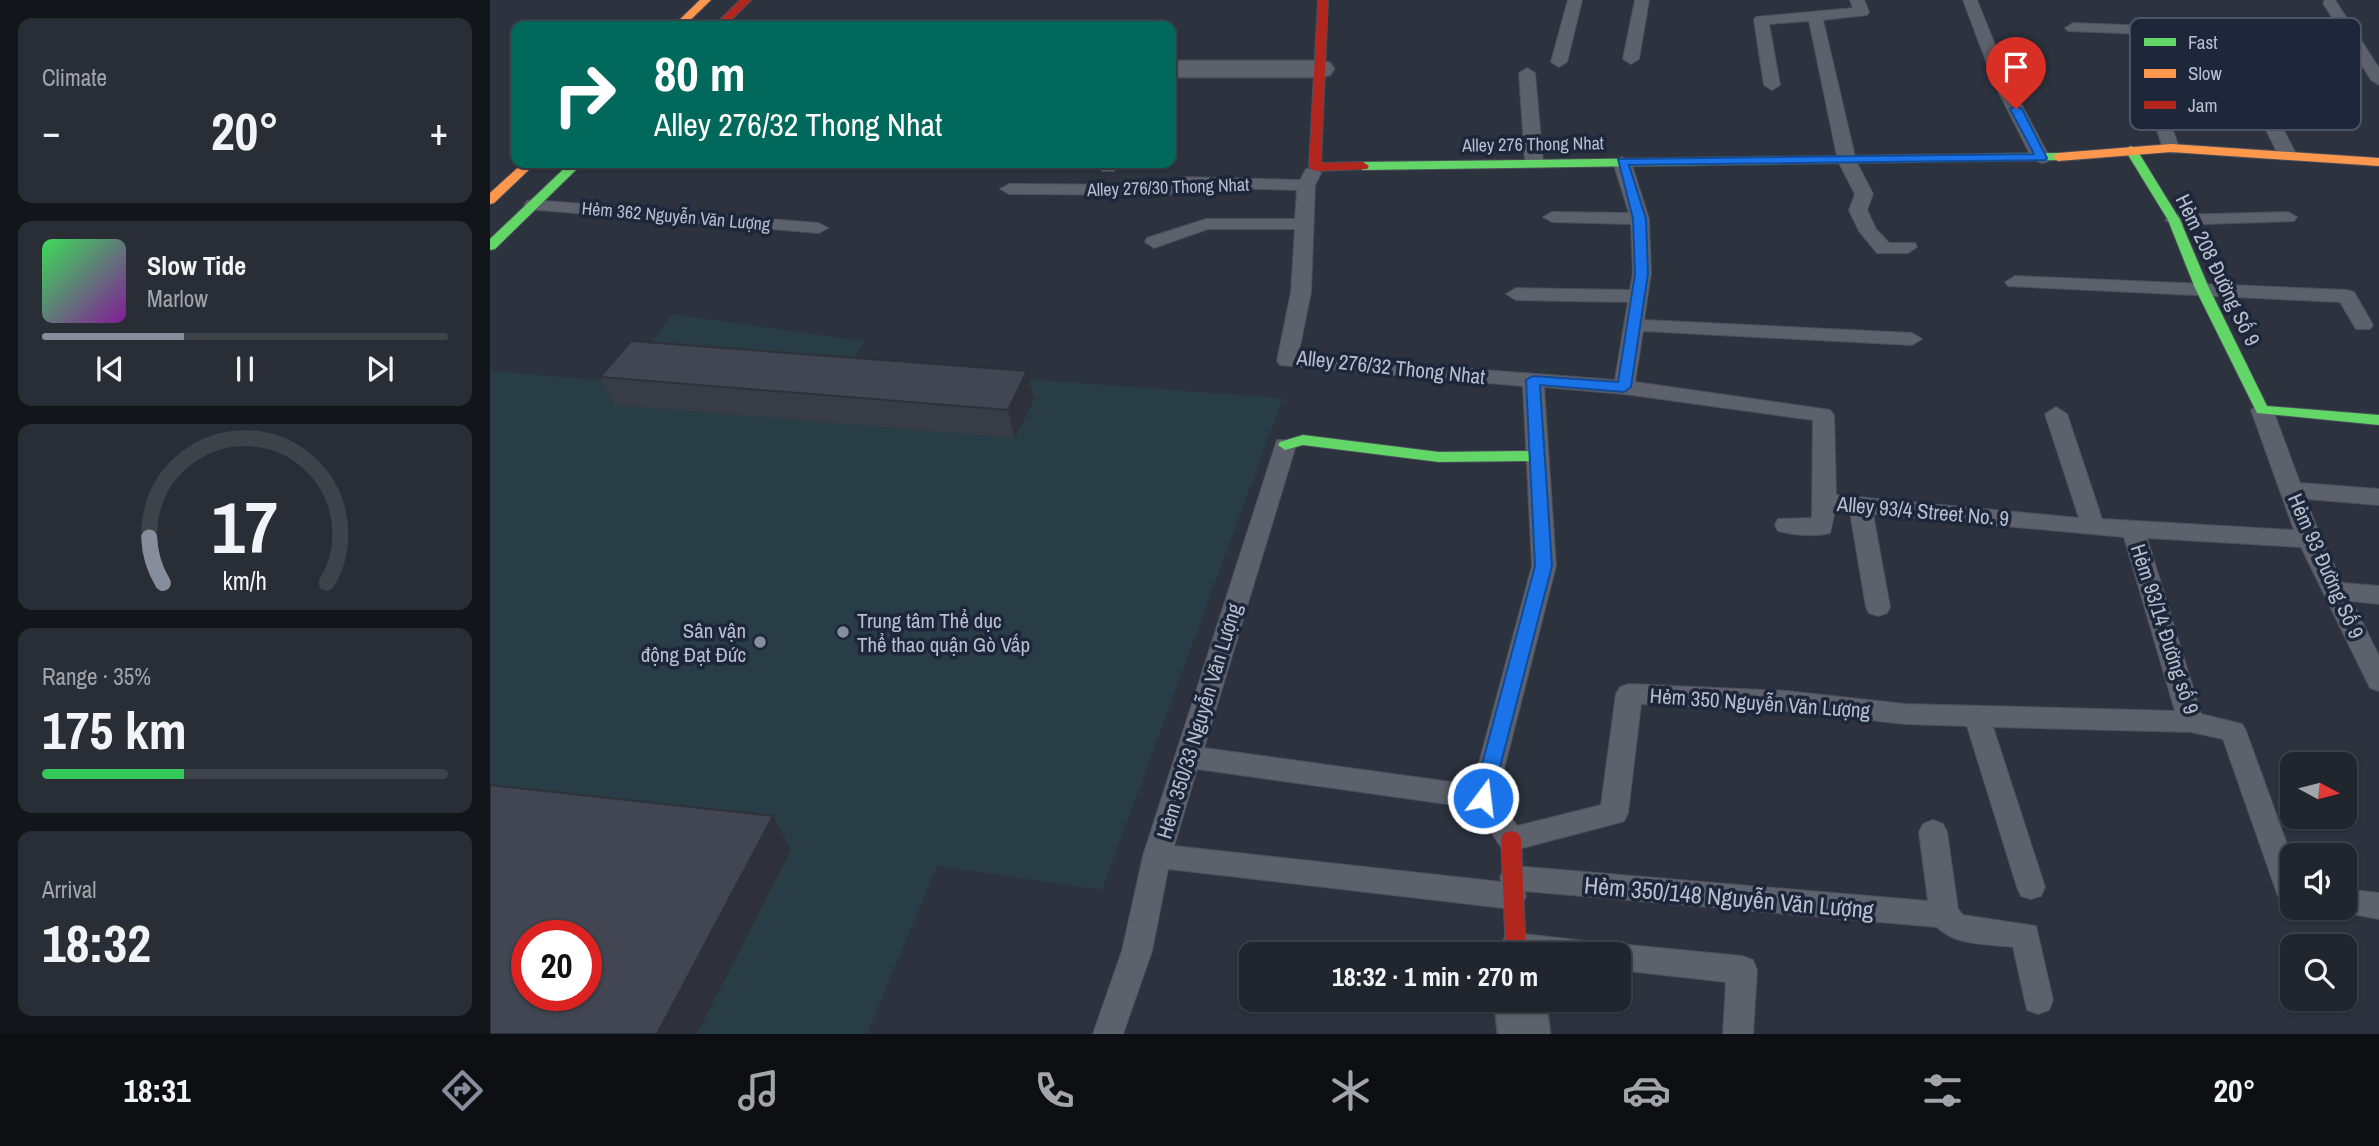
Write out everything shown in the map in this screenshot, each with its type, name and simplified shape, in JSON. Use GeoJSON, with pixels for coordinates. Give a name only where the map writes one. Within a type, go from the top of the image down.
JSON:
{"type":"FeatureCollection","features":[{"type":"Feature","properties":{"kind":"street"},"geometry":{"type":"LineString","coordinates":[[683,21],[706,0]]}},
{"type":"Feature","properties":{"kind":"street"},"geometry":{"type":"LineString","coordinates":[[724,21],[746,0]]}},
{"type":"Feature","properties":{"kind":"street"},"geometry":{"type":"LineString","coordinates":[[1315,167],[1323,0]]}},
{"type":"Feature","properties":{"kind":"street"},"geometry":{"type":"LineString","coordinates":[[1176,69],[1321,69]]}},
{"type":"Feature","properties":{"kind":"street","name":"Alley 276 Thong Nhat"},"geometry":{"type":"LineString","coordinates":[[1315,167],[1534,162],[2041,158],[2171,149],[2287,154],[2379,162]]}},
{"type":"Feature","properties":{"kind":"street","name":"Hẻm 208 Đường Số 9"},"geometry":{"type":"LineString","coordinates":[[2131,150],[2174,220],[2202,288],[2262,410]]}},
{"type":"Feature","properties":{"kind":"street"},"geometry":{"type":"LineString","coordinates":[[490,200],[525,168]]}},
{"type":"Feature","properties":{"kind":"street"},"geometry":{"type":"LineString","coordinates":[[490,247],[572,168]]}},
{"type":"Feature","properties":{"kind":"street"},"geometry":{"type":"LineString","coordinates":[[2262,410],[2377,424]]}},
{"type":"Feature","properties":{"kind":"street"},"geometry":{"type":"LineString","coordinates":[[1285,445],[1303,440],[1439,457],[1537,456]]}},
{"type":"Feature","properties":{"kind":"street"},"geometry":{"type":"LineString","coordinates":[[1511,839],[1516,942]]}},
{"type":"Feature","properties":{"kind":"street"},"geometry":{"type":"LineString","coordinates":[[1521,1012],[1524,1034]]}},
{"type":"Feature","properties":{"kind":"lane"},"geometry":{"type":"LineString","coordinates":[[1559,62],[1575,0]]}},
{"type":"Feature","properties":{"kind":"lane"},"geometry":{"type":"LineString","coordinates":[[1631,59],[1642,0]]}},
{"type":"Feature","properties":{"kind":"lane"},"geometry":{"type":"LineString","coordinates":[[1772,85],[1761,20],[1862,12],[1857,0]]}},
{"type":"Feature","properties":{"kind":"lane"},"geometry":{"type":"LineString","coordinates":[[1970,0],[2003,85],[2041,158]]}},
{"type":"Feature","properties":{"kind":"lane"},"geometry":{"type":"LineString","coordinates":[[2330,3],[2340,18]]}},
{"type":"Feature","properties":{"kind":"lane"},"geometry":{"type":"LineString","coordinates":[[1815,16],[1847,161],[1864,194],[1858,210],[1868,231],[1884,249],[1908,247]]}},
{"type":"Feature","properties":{"kind":"lane"},"geometry":{"type":"LineString","coordinates":[[2073,28],[2130,30]]}},
{"type":"Feature","properties":{"kind":"lane"},"geometry":{"type":"LineString","coordinates":[[2361,52],[2379,80]]}},
{"type":"Feature","properties":{"kind":"lane"},"geometry":{"type":"LineString","coordinates":[[1527,73],[1534,162]]}},
{"type":"Feature","properties":{"kind":"lane"},"geometry":{"type":"LineString","coordinates":[[2165,130],[2171,149]]}},
{"type":"Feature","properties":{"kind":"lane"},"geometry":{"type":"LineString","coordinates":[[2275,130],[2287,154]]}},
{"type":"Feature","properties":{"kind":"lane"},"geometry":{"type":"LineString","coordinates":[[1622,162],[1640,219],[1642,274],[1624,387]]}},
{"type":"Feature","properties":{"kind":"lane"},"geometry":{"type":"LineString","coordinates":[[1306,185],[1315,167]]}},
{"type":"Feature","properties":{"kind":"lane","name":"Alley 276/30 Thong Nhat"},"geometry":{"type":"LineString","coordinates":[[1009,189],[1169,190],[1182,183],[1306,185]]}},
{"type":"Feature","properties":{"kind":"lane","name":"Alley 276/32 Thong Nhat"},"geometry":{"type":"LineString","coordinates":[[1306,185],[1301,292],[1287,360],[1624,387]]}},
{"type":"Feature","properties":{"kind":"lane","name":"Hẻm 362 Nguyễn Văn Lượng"},"geometry":{"type":"LineString","coordinates":[[533,205],[818,228]]}},
{"type":"Feature","properties":{"kind":"lane"},"geometry":{"type":"LineString","coordinates":[[1552,217],[1640,219]]}},
{"type":"Feature","properties":{"kind":"lane"},"geometry":{"type":"LineString","coordinates":[[2174,220],[2288,217]]}},
{"type":"Feature","properties":{"kind":"lane"},"geometry":{"type":"LineString","coordinates":[[1153,242],[1206,223],[1305,224]]}},
{"type":"Feature","properties":{"kind":"lane"},"geometry":{"type":"LineString","coordinates":[[2015,282],[2347,296],[2363,325]]}},
{"type":"Feature","properties":{"kind":"lane"},"geometry":{"type":"LineString","coordinates":[[1516,294],[1638,296]]}},
{"type":"Feature","properties":{"kind":"lane"},"geometry":{"type":"LineString","coordinates":[[1634,325],[1912,339]]}},
{"type":"Feature","properties":{"kind":"lane"},"geometry":{"type":"LineString","coordinates":[[1483,798],[1544,566],[1533,380]]}},
{"type":"Feature","properties":{"kind":"lane","name":"Alley 93/4 Street No. 9"},"geometry":{"type":"LineString","coordinates":[[1624,387],[1824,415],[1825,502],[2093,527],[2309,539]]}},
{"type":"Feature","properties":{"kind":"lane","name":"Hẻm 93 Đường Số 9"},"geometry":{"type":"LineString","coordinates":[[2262,410],[2309,539],[2379,681]]}},
{"type":"Feature","properties":{"kind":"lane"},"geometry":{"type":"LineString","coordinates":[[2056,414],[2093,527]]}},
{"type":"Feature","properties":{"kind":"lane","name":"Hẻm 350/33 Nguyễn Văn Lượng"},"geometry":{"type":"LineString","coordinates":[[1285,445],[1157,856],[1513,887]]}},
{"type":"Feature","properties":{"kind":"lane"},"geometry":{"type":"LineString","coordinates":[[2291,490],[2379,497]]}},
{"type":"Feature","properties":{"kind":"lane"},"geometry":{"type":"LineString","coordinates":[[1786,525],[1822,527],[1825,502]]}},
{"type":"Feature","properties":{"kind":"lane"},"geometry":{"type":"LineString","coordinates":[[1860,505],[1878,607]]}},
{"type":"Feature","properties":{"kind":"lane","name":"Hẻm 93/14 Đường số 9"},"geometry":{"type":"LineString","coordinates":[[2133,529],[2191,722],[2233,731],[2280,862]]}},
{"type":"Feature","properties":{"kind":"lane"},"geometry":{"type":"LineString","coordinates":[[2334,591],[2379,595]]}},
{"type":"Feature","properties":{"kind":"lane","name":"Hẻm 350 Nguyễn Văn Lượng"},"geometry":{"type":"LineString","coordinates":[[1511,839],[1614,813],[1629,694],[1787,701],[1905,714],[2191,722]]}},
{"type":"Feature","properties":{"kind":"lane"},"geometry":{"type":"LineString","coordinates":[[1977,716],[2031,887]]}},
{"type":"Feature","properties":{"kind":"lane"},"geometry":{"type":"LineString","coordinates":[[1188,757],[1483,798],[1511,839]]}},
{"type":"Feature","properties":{"kind":"lane"},"geometry":{"type":"LineString","coordinates":[[1933,832],[1944,915]]}},
{"type":"Feature","properties":{"kind":"lane"},"geometry":{"type":"LineString","coordinates":[[1108,1034],[1137,951],[1157,856]]}},
{"type":"Feature","properties":{"kind":"lane","name":"Hẻm 350/148 Nguyễn Văn Lượng"},"geometry":{"type":"LineString","coordinates":[[1513,887],[1944,915],[1956,927],[2026,935],[2038,999]]}},
{"type":"Feature","properties":{"kind":"lane"},"geometry":{"type":"LineString","coordinates":[[2357,903],[2379,906]]}},
{"type":"Feature","properties":{"kind":"lane"},"geometry":{"type":"LineString","coordinates":[[1631,958],[1742,970],[1738,1034]]}},
{"type":"Feature","properties":{"kind":"shaded area","name":"Trung tâm Thể dục Thể thao quận Gò Vấp"},"geometry":{"type":"Polygon","coordinates":[[[672,314],[864,341],[849,366],[1283,398],[1102,890],[937,866],[867,1034],[490,1034],[490,371],[622,382],[672,314]]]}},
{"type":"Feature","properties":{"kind":"building"},"geometry":{"type":"Polygon","coordinates":[[[631,341],[1027,371],[1008,410],[600,377],[631,341]]]}},
{"type":"Feature","properties":{"kind":"building"},"geometry":{"type":"Polygon","coordinates":[[[490,785],[773,816],[657,1034],[490,1034],[490,785]]]}},
{"type":"Feature","properties":{"kind":"traffic: fast"},"geometry":{"type":"LineString","coordinates":[[2131,150],[2174,220],[2202,288],[2262,410],[2379,420]]}},
{"type":"Feature","properties":{"kind":"traffic: fast"},"geometry":{"type":"LineString","coordinates":[[1363,166],[2058,157]]}},
{"type":"Feature","properties":{"kind":"traffic: fast"},"geometry":{"type":"LineString","coordinates":[[490,246],[572,168]]}},
{"type":"Feature","properties":{"kind":"traffic: fast"},"geometry":{"type":"LineString","coordinates":[[1285,445],[1303,440],[1439,457],[1537,456]]}},
{"type":"Feature","properties":{"kind":"traffic: slow"},"geometry":{"type":"LineString","coordinates":[[683,21],[706,0]]}},
{"type":"Feature","properties":{"kind":"traffic: slow"},"geometry":{"type":"LineString","coordinates":[[2058,157],[2171,148],[2379,162]]}},
{"type":"Feature","properties":{"kind":"traffic: slow"},"geometry":{"type":"LineString","coordinates":[[490,200],[525,168]]}},
{"type":"Feature","properties":{"kind":"traffic: jam"},"geometry":{"type":"LineString","coordinates":[[724,21],[746,0]]}},
{"type":"Feature","properties":{"kind":"traffic: jam"},"geometry":{"type":"LineString","coordinates":[[1323,0],[1315,167],[1363,166]]}},
{"type":"Feature","properties":{"kind":"traffic: jam"},"geometry":{"type":"LineString","coordinates":[[1511,839],[1515,942]]}},
{"type":"Feature","properties":{"kind":"place","name":"Trung tâm Thể dục Thể thao quận Gò Vấp"},"geometry":{"type":"Point","coordinates":[843,632]}},
{"type":"Feature","properties":{"kind":"place","name":"Sân vận động Đạt Đức"},"geometry":{"type":"Point","coordinates":[760,642]}},
{"type":"Feature","properties":{"kind":"route"},"geometry":{"type":"LineString","coordinates":[[1483,798],[1544,566],[1533,380],[1624,387],[1642,274],[1640,219],[1622,162],[2041,158],[2016,109]]}}]}
